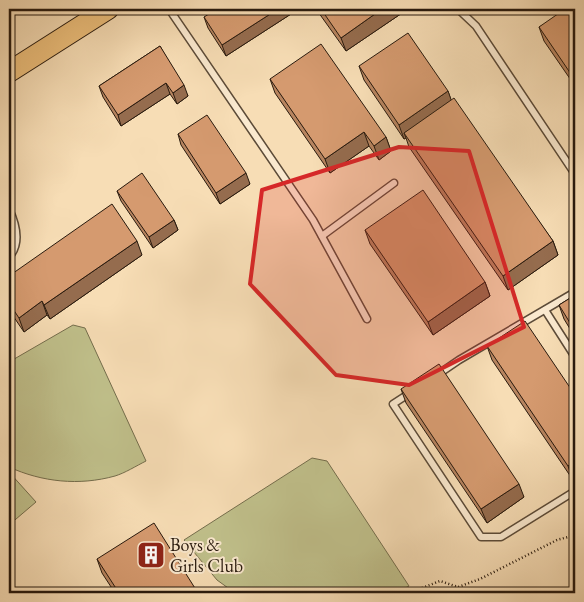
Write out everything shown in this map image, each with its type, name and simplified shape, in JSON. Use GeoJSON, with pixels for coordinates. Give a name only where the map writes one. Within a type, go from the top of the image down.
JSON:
{"type":"FeatureCollection","features":[{"type":"Feature","properties":{"kind":"main road"},"geometry":{"type":"LineString","coordinates":[[9,72],[108,9]]}},
{"type":"Feature","properties":{"kind":"lane"},"geometry":{"type":"LineString","coordinates":[[169,9],[313,220],[367,319]]}},
{"type":"Feature","properties":{"kind":"lane"},"geometry":{"type":"LineString","coordinates":[[458,9],[476,26],[575,174]]}},
{"type":"Feature","properties":{"kind":"lane"},"geometry":{"type":"LineString","coordinates":[[322,236],[394,183]]}},
{"type":"Feature","properties":{"kind":"lane"},"geometry":{"type":"LineString","coordinates":[[9,209],[17,230],[16,242],[9,257]]}},
{"type":"Feature","properties":{"kind":"lane"},"geometry":{"type":"LineString","coordinates":[[434,377],[458,360],[575,292]]}},
{"type":"Feature","properties":{"kind":"lane"},"geometry":{"type":"LineString","coordinates":[[545,310],[575,357]]}},
{"type":"Feature","properties":{"kind":"lane"},"geometry":{"type":"LineString","coordinates":[[417,388],[393,404],[481,537],[501,537],[575,491]]}},
{"type":"Feature","properties":{"kind":"path"},"geometry":{"type":"LineString","coordinates":[[409,593],[440,581],[458,587],[518,561],[557,540],[575,534]]}},
{"type":"Feature","properties":{"kind":"highlighted area"},"geometry":{"type":"Polygon","coordinates":[[[399,147],[469,151],[524,327],[409,385],[336,375],[250,284],[262,190],[399,147]]]}},
{"type":"Feature","properties":{"kind":"green space"},"geometry":{"type":"Polygon","coordinates":[[[73,325],[85,328],[146,461],[115,476],[74,482],[34,476],[9,467],[9,362],[73,325]]]}},
{"type":"Feature","properties":{"kind":"green space"},"geometry":{"type":"Polygon","coordinates":[[[312,458],[327,461],[409,586],[396,593],[235,593],[217,580],[184,540],[312,458]]]}},
{"type":"Feature","properties":{"kind":"green space"},"geometry":{"type":"Polygon","coordinates":[[[9,472],[36,502],[9,525],[9,472]]]}},
{"type":"Feature","properties":{"kind":"building"},"geometry":{"type":"Polygon","coordinates":[[[217,9],[278,9],[222,45],[204,17],[217,9]]]}},
{"type":"Feature","properties":{"kind":"building"},"geometry":{"type":"Polygon","coordinates":[[[321,9],[382,9],[341,38],[321,9]]]}},
{"type":"Feature","properties":{"kind":"building"},"geometry":{"type":"Polygon","coordinates":[[[565,9],[575,9],[575,80],[539,27],[565,9]]]}},
{"type":"Feature","properties":{"kind":"building"},"geometry":{"type":"Polygon","coordinates":[[[408,33],[448,91],[399,125],[359,66],[408,33]]]}},
{"type":"Feature","properties":{"kind":"building"},"geometry":{"type":"Polygon","coordinates":[[[321,44],[386,137],[374,146],[364,132],[325,159],[270,79],[321,44]]]}},
{"type":"Feature","properties":{"kind":"building"},"geometry":{"type":"Polygon","coordinates":[[[160,46],[184,85],[173,93],[166,83],[118,115],[99,86],[160,46]]]}},
{"type":"Feature","properties":{"kind":"building"},"geometry":{"type":"Polygon","coordinates":[[[454,98],[553,241],[503,276],[404,133],[454,98]]]}},
{"type":"Feature","properties":{"kind":"building"},"geometry":{"type":"Polygon","coordinates":[[[207,115],[246,173],[216,193],[178,134],[207,115]]]}},
{"type":"Feature","properties":{"kind":"building"},"geometry":{"type":"Polygon","coordinates":[[[142,173],[174,220],[149,237],[117,191],[142,173]]]}},
{"type":"Feature","properties":{"kind":"building"},"geometry":{"type":"Polygon","coordinates":[[[423,190],[485,282],[428,322],[365,230],[423,190]]]}},
{"type":"Feature","properties":{"kind":"building"},"geometry":{"type":"Polygon","coordinates":[[[112,204],[137,241],[44,305],[42,301],[19,318],[9,303],[9,276],[112,204]]]}},
{"type":"Feature","properties":{"kind":"building"},"geometry":{"type":"Polygon","coordinates":[[[575,295],[575,331],[559,305],[575,295]]]}},
{"type":"Feature","properties":{"kind":"building"},"geometry":{"type":"Polygon","coordinates":[[[525,321],[575,395],[575,461],[568,466],[487,346],[525,321]]]}},
{"type":"Feature","properties":{"kind":"building"},"geometry":{"type":"Polygon","coordinates":[[[439,364],[519,484],[481,509],[401,389],[439,364]]]}},
{"type":"Feature","properties":{"kind":"building","name":"Boys & Girls Club"},"geometry":{"type":"Polygon","coordinates":[[[154,523],[198,593],[119,593],[97,559],[154,523]]]}},
{"type":"Feature","properties":{"kind":"place","name":"Boys & Girls Club"},"geometry":{"type":"Point","coordinates":[151,555]}}]}
